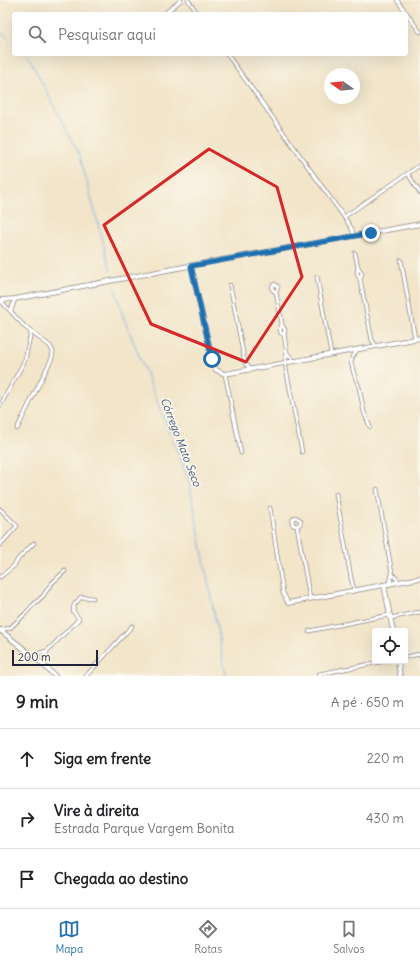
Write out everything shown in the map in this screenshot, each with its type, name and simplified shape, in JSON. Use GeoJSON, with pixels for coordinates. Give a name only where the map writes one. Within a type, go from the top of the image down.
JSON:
{"type":"FeatureCollection","features":[{"type":"Feature","properties":{"kind":"street"},"geometry":{"type":"LineString","coordinates":[[166,12],[181,0]]}},
{"type":"Feature","properties":{"kind":"street"},"geometry":{"type":"LineString","coordinates":[[188,0],[197,12]]}},
{"type":"Feature","properties":{"kind":"street"},"geometry":{"type":"LineString","coordinates":[[397,0],[406,12]]}},
{"type":"Feature","properties":{"kind":"street"},"geometry":{"type":"LineString","coordinates":[[408,15],[420,32]]}},
{"type":"Feature","properties":{"kind":"street"},"geometry":{"type":"LineString","coordinates":[[228,56],[344,217],[352,229],[354,236]]}},
{"type":"Feature","properties":{"kind":"street"},"geometry":{"type":"LineString","coordinates":[[344,217],[420,165]]}},
{"type":"Feature","properties":{"kind":"street"},"geometry":{"type":"LineString","coordinates":[[408,174],[420,193]]}},
{"type":"Feature","properties":{"kind":"street"},"geometry":{"type":"LineString","coordinates":[[0,300],[15,299],[420,224]]}},
{"type":"Feature","properties":{"kind":"street"},"geometry":{"type":"LineString","coordinates":[[355,253],[358,267],[362,273],[360,279],[372,340],[376,346]]}},
{"type":"Feature","properties":{"kind":"street"},"geometry":{"type":"LineString","coordinates":[[402,260],[415,339]]}},
{"type":"Feature","properties":{"kind":"street"},"geometry":{"type":"LineString","coordinates":[[191,266],[213,363],[216,370],[225,374],[420,338]]}},
{"type":"Feature","properties":{"kind":"street"},"geometry":{"type":"LineString","coordinates":[[317,277],[331,354]]}},
{"type":"Feature","properties":{"kind":"street"},"geometry":{"type":"LineString","coordinates":[[230,285],[245,364],[243,370]]}},
{"type":"Feature","properties":{"kind":"street"},"geometry":{"type":"LineString","coordinates":[[276,292],[282,325],[280,330],[284,335],[287,354],[285,363],[302,452]]}},
{"type":"Feature","properties":{"kind":"street"},"geometry":{"type":"LineString","coordinates":[[11,311],[15,299]]}},
{"type":"Feature","properties":{"kind":"street"},"geometry":{"type":"LineString","coordinates":[[0,300],[31,332],[50,346],[53,354],[17,429]]}},
{"type":"Feature","properties":{"kind":"street"},"geometry":{"type":"LineString","coordinates":[[0,406],[25,360],[31,332]]}},
{"type":"Feature","properties":{"kind":"street"},"geometry":{"type":"LineString","coordinates":[[370,347],[372,340]]}},
{"type":"Feature","properties":{"kind":"street"},"geometry":{"type":"LineString","coordinates":[[357,350],[351,362],[354,374],[360,387],[364,412],[370,427]]}},
{"type":"Feature","properties":{"kind":"street"},"geometry":{"type":"LineString","coordinates":[[348,351],[352,358]]}},
{"type":"Feature","properties":{"kind":"street"},"geometry":{"type":"LineString","coordinates":[[287,354],[294,361]]}},
{"type":"Feature","properties":{"kind":"street"},"geometry":{"type":"LineString","coordinates":[[245,364],[250,369]]}},
{"type":"Feature","properties":{"kind":"street"},"geometry":{"type":"LineString","coordinates":[[225,374],[241,453]]}},
{"type":"Feature","properties":{"kind":"street"},"geometry":{"type":"LineString","coordinates":[[377,490],[392,573],[390,583]]}},
{"type":"Feature","properties":{"kind":"street"},"geometry":{"type":"LineString","coordinates":[[336,494],[350,578],[354,590]]}},
{"type":"Feature","properties":{"kind":"street"},"geometry":{"type":"LineString","coordinates":[[270,508],[283,593],[288,603],[420,578]]}},
{"type":"Feature","properties":{"kind":"street"},"geometry":{"type":"LineString","coordinates":[[0,509],[17,526],[0,545]]}},
{"type":"Feature","properties":{"kind":"street"},"geometry":{"type":"LineString","coordinates":[[297,526],[310,599]]}},
{"type":"Feature","properties":{"kind":"street"},"geometry":{"type":"LineString","coordinates":[[0,577],[14,566],[18,558],[34,543]]}},
{"type":"Feature","properties":{"kind":"street"},"geometry":{"type":"LineString","coordinates":[[7,636],[10,628],[43,596],[51,584],[65,571]]}},
{"type":"Feature","properties":{"kind":"street"},"geometry":{"type":"LineString","coordinates":[[392,573],[398,582]]}},
{"type":"Feature","properties":{"kind":"street"},"geometry":{"type":"LineString","coordinates":[[384,585],[392,628]]}},
{"type":"Feature","properties":{"kind":"street"},"geometry":{"type":"LineString","coordinates":[[43,665],[48,652],[78,619],[73,611],[74,605],[81,597],[93,598]]}},
{"type":"Feature","properties":{"kind":"street"},"geometry":{"type":"LineString","coordinates":[[309,631],[420,612]]}},
{"type":"Feature","properties":{"kind":"street"},"geometry":{"type":"LineString","coordinates":[[86,676],[132,626]]}},
{"type":"Feature","properties":{"kind":"street"},"geometry":{"type":"LineString","coordinates":[[0,630],[10,628]]}},
{"type":"Feature","properties":{"kind":"street"},"geometry":{"type":"LineString","coordinates":[[0,630],[55,676]]}},
{"type":"Feature","properties":{"kind":"street"},"geometry":{"type":"LineString","coordinates":[[31,655],[48,652]]}},
{"type":"Feature","properties":{"kind":"street"},"geometry":{"type":"LineString","coordinates":[[408,656],[420,654]]}},
{"type":"Feature","properties":{"kind":"street"},"geometry":{"type":"LineString","coordinates":[[319,674],[372,664]]}},
{"type":"Feature","properties":{"kind":"street"},"geometry":{"type":"LineString","coordinates":[[398,664],[400,676]]}},
{"type":"Feature","properties":{"kind":"highlighted area"},"geometry":{"type":"Polygon","coordinates":[[[209,149],[277,187],[302,277],[246,362],[151,324],[104,225],[209,149]]]}},
{"type":"Feature","properties":{"kind":"waterway","name":"Córrego Mato Seco"},"geometry":{"type":"LineString","coordinates":[[0,31],[12,42]]}},
{"type":"Feature","properties":{"kind":"waterway","name":"Córrego Mato Seco"},"geometry":{"type":"LineString","coordinates":[[27,56],[80,156],[111,272]]}},
{"type":"Feature","properties":{"kind":"waterway","name":"Córrego Mato Seco"},"geometry":{"type":"LineString","coordinates":[[115,289],[123,316],[189,481],[226,676]]}},
{"type":"Feature","properties":{"kind":"route"},"geometry":{"type":"LineString","coordinates":[[212,359],[191,266],[371,233]]}}]}
